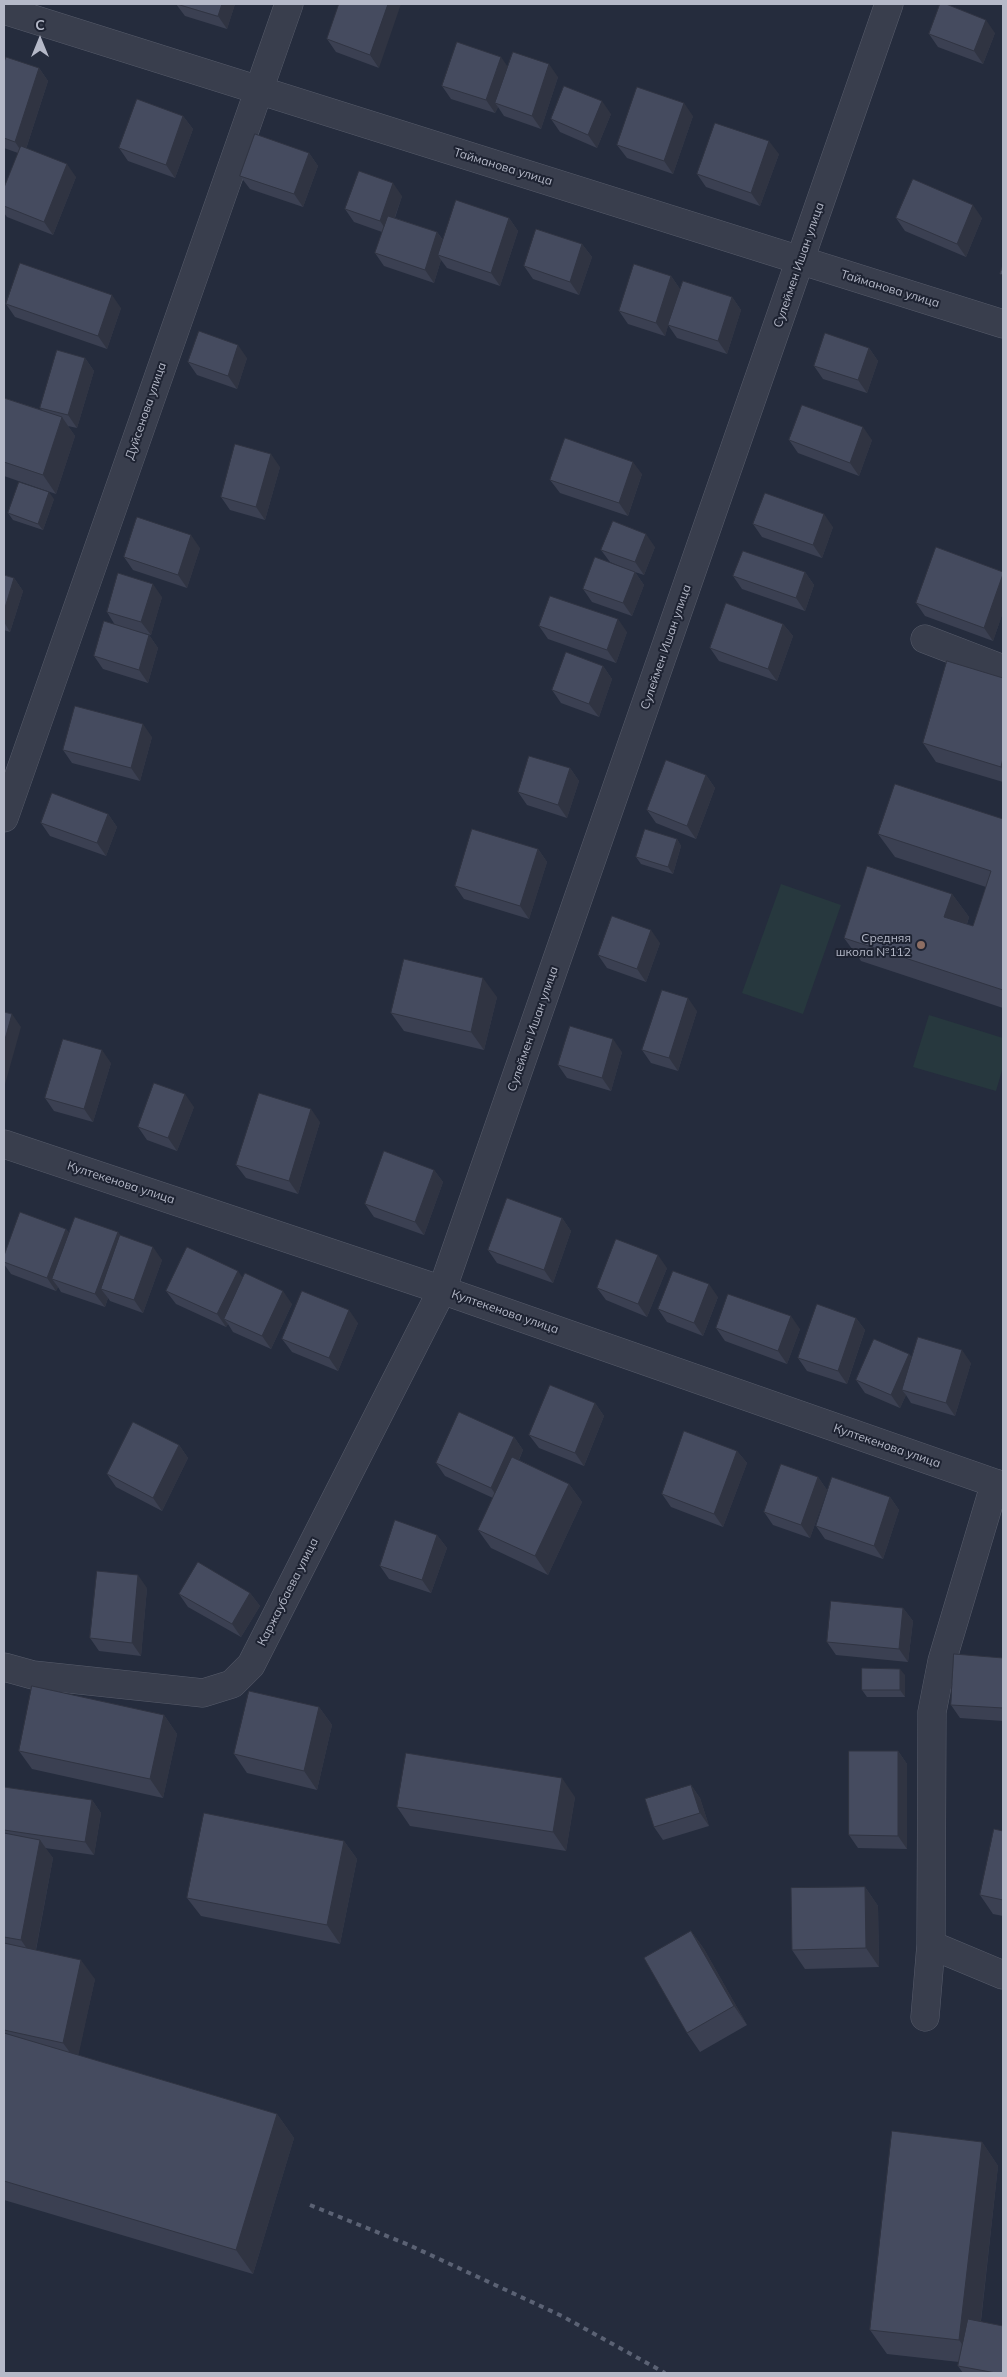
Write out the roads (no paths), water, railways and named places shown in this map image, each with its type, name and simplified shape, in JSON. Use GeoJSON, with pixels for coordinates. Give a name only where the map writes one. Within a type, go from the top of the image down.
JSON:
{"type":"FeatureCollection","features":[{"type":"Feature","properties":{"kind":"street","name":"Дуйсенова улица"},"geometry":{"type":"LineString","coordinates":[[4,818],[289,4]]}},
{"type":"Feature","properties":{"kind":"street","name":"Сулеймен Ишан улица"},"geometry":{"type":"LineString","coordinates":[[442,1290],[889,4]]}},
{"type":"Feature","properties":{"kind":"street","name":"Тайманова улица"},"geometry":{"type":"LineString","coordinates":[[4,10],[1003,324]]}},
{"type":"Feature","properties":{"kind":"street"},"geometry":{"type":"LineString","coordinates":[[925,638],[1003,669]]}},
{"type":"Feature","properties":{"kind":"street","name":"Култекенова улица"},"geometry":{"type":"LineString","coordinates":[[4,1144],[442,1290],[999,1485]]}},
{"type":"Feature","properties":{"kind":"street","name":"Каржаубаева улица"},"geometry":{"type":"LineString","coordinates":[[4,1667],[33,1675],[203,1693],[232,1684],[251,1665],[442,1290]]}},
{"type":"Feature","properties":{"kind":"street"},"geometry":{"type":"LineString","coordinates":[[925,2017],[930,1945],[932,1712],[942,1661],[999,1485]]}},
{"type":"Feature","properties":{"kind":"street"},"geometry":{"type":"LineString","coordinates":[[930,1945],[1003,1975]]}},
{"type":"Feature","properties":{"kind":"railway"},"geometry":{"type":"LineString","coordinates":[[310,2205],[409,2245],[562,2316],[665,2373]]}},
{"type":"Feature","properties":{"kind":"place","name":"Средняя школа №112"},"geometry":{"type":"Point","coordinates":[921,945]}}]}
